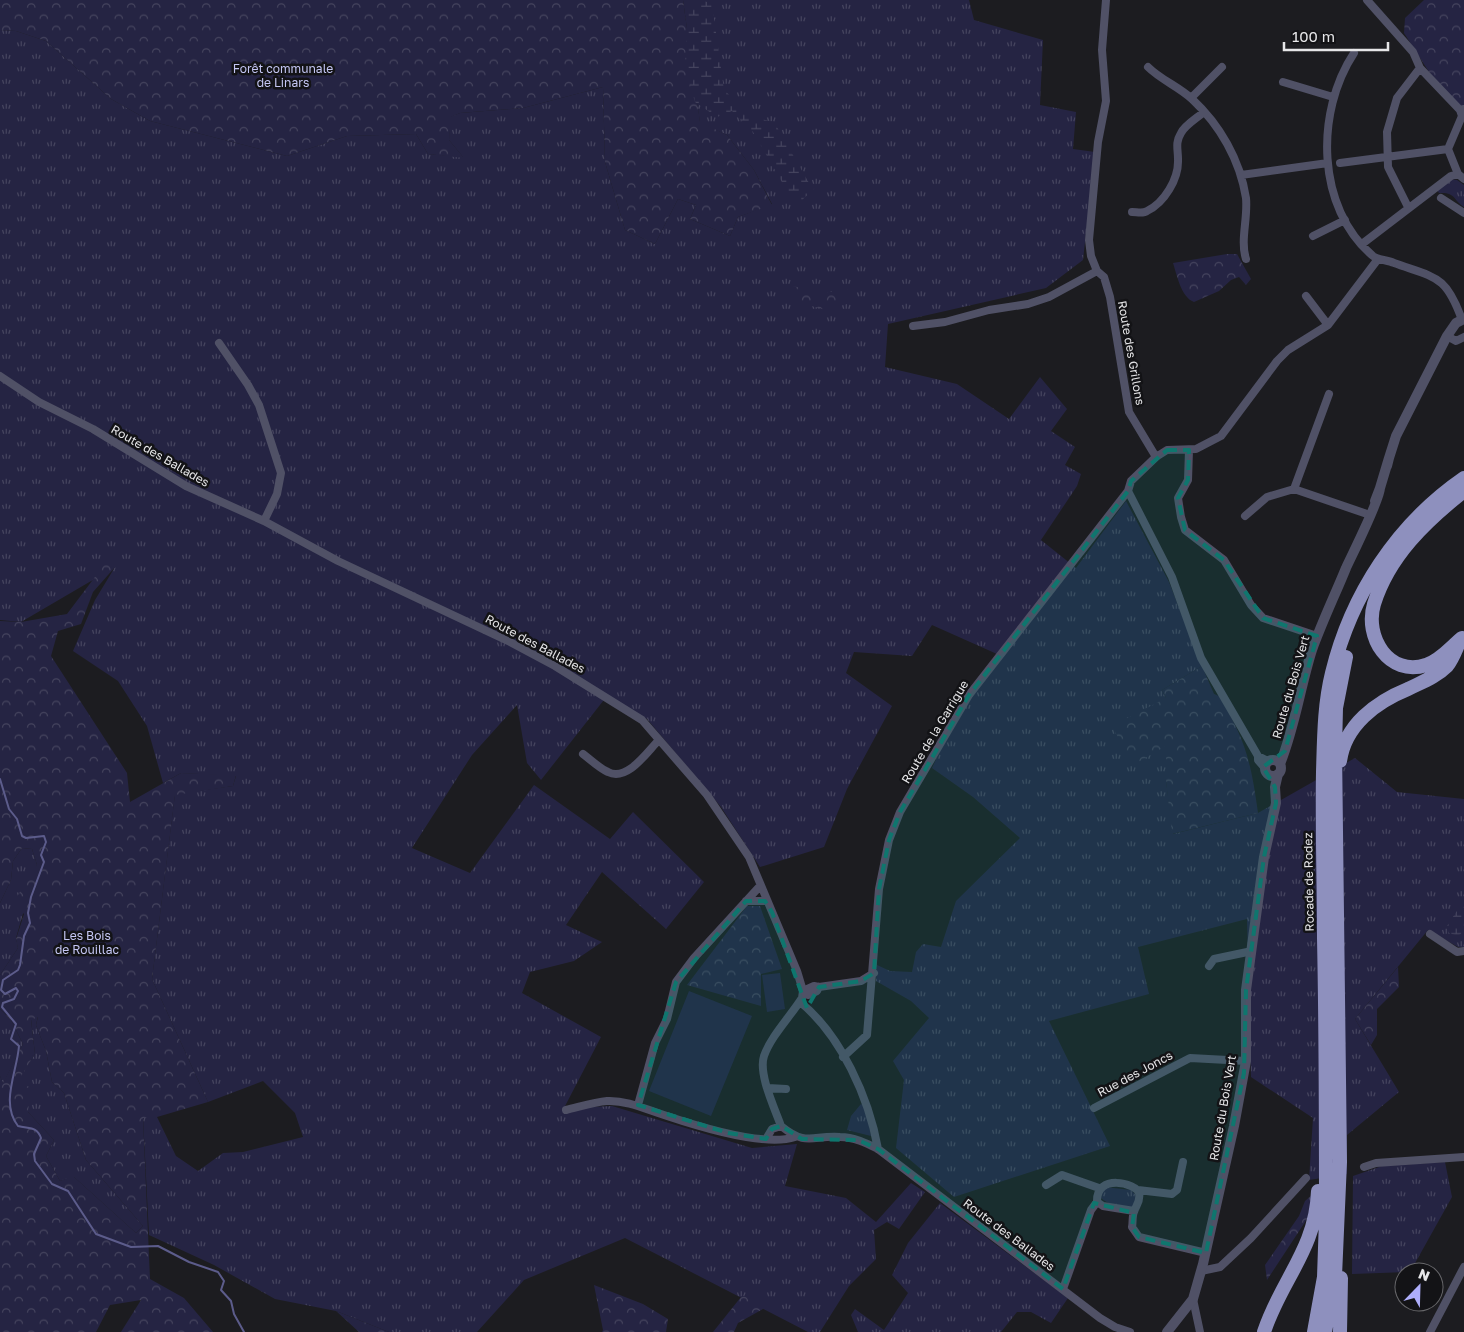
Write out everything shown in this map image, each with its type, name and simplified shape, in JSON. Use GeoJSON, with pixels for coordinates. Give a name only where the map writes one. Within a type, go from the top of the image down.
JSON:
{"type":"FeatureCollection","features":[{"type":"Feature","properties":{"kind":"highway","name":"Rocade de Rodez"},"geometry":{"type":"LineString","coordinates":[[1314,1332],[1324,1277],[1326,1219],[1322,807],[1324,735],[1332,674],[1343,637],[1375,571],[1398,537],[1464,478]]}},
{"type":"Feature","properties":{"kind":"highway"},"geometry":{"type":"LineString","coordinates":[[1340,1332],[1336,708],[1340,682],[1352,637],[1371,593],[1396,553],[1431,514],[1464,487]]}},
{"type":"Feature","properties":{"kind":"highway"},"geometry":{"type":"LineString","coordinates":[[1463,636],[1436,661],[1426,666],[1403,666],[1382,651],[1373,638],[1370,623],[1378,593],[1397,558],[1426,524],[1464,491]]}},
{"type":"Feature","properties":{"kind":"highway"},"geometry":{"type":"LineString","coordinates":[[1336,849],[1340,763],[1346,741],[1354,726],[1381,702],[1432,678],[1448,665],[1463,636]]}},
{"type":"Feature","properties":{"kind":"highway"},"geometry":{"type":"LineString","coordinates":[[1264,1332],[1270,1315],[1307,1247],[1314,1226],[1325,1088]]}},
{"type":"Feature","properties":{"kind":"highway"},"geometry":{"type":"LineString","coordinates":[[1326,1332],[1334,1276],[1340,1162]]}},
{"type":"Feature","properties":{"kind":"street","name":"Route des Grillons"},"geometry":{"type":"LineString","coordinates":[[1106,0],[1102,50],[1106,102],[1098,142],[1089,240],[1091,256],[1097,271],[1104,277],[1110,297],[1129,412],[1156,457]]}},
{"type":"Feature","properties":{"kind":"street"},"geometry":{"type":"LineString","coordinates":[[1367,0],[1413,52],[1420,68],[1462,110],[1462,116],[1448,149],[1461,177]]}},
{"type":"Feature","properties":{"kind":"street"},"geometry":{"type":"LineString","coordinates":[[1245,516],[1268,497],[1294,490],[1370,515],[1378,499],[1396,436],[1447,336],[1456,323],[1463,319],[1451,292],[1444,284],[1435,278],[1385,259],[1378,259],[1362,244],[1345,220],[1334,193],[1328,163],[1327,142],[1333,97],[1347,64],[1354,53]]}},
{"type":"Feature","properties":{"kind":"street"},"geometry":{"type":"LineString","coordinates":[[1148,67],[1191,98],[1217,126],[1230,149],[1241,175],[1247,214],[1243,250],[1246,259]]}},
{"type":"Feature","properties":{"kind":"street"},"geometry":{"type":"LineString","coordinates":[[1191,98],[1222,67]]}},
{"type":"Feature","properties":{"kind":"street"},"geometry":{"type":"LineString","coordinates":[[1408,207],[1388,167],[1387,132],[1390,114],[1406,83],[1420,68]]}},
{"type":"Feature","properties":{"kind":"street"},"geometry":{"type":"LineString","coordinates":[[1283,82],[1333,97]]}},
{"type":"Feature","properties":{"kind":"street"},"geometry":{"type":"LineString","coordinates":[[1132,212],[1145,213],[1166,194],[1174,180],[1178,161],[1176,143],[1182,131],[1204,112]]}},
{"type":"Feature","properties":{"kind":"street"},"geometry":{"type":"LineString","coordinates":[[1340,163],[1448,149]]}},
{"type":"Feature","properties":{"kind":"street"},"geometry":{"type":"LineString","coordinates":[[1241,175],[1328,163]]}},
{"type":"Feature","properties":{"kind":"street"},"geometry":{"type":"LineString","coordinates":[[1362,244],[1451,176],[1461,177]]}},
{"type":"Feature","properties":{"kind":"street"},"geometry":{"type":"LineString","coordinates":[[1441,198],[1464,213]]}},
{"type":"Feature","properties":{"kind":"street"},"geometry":{"type":"LineString","coordinates":[[1312,236],[1345,220]]}},
{"type":"Feature","properties":{"kind":"street"},"geometry":{"type":"LineString","coordinates":[[1272,767],[1258,756],[1201,658],[1172,577],[1128,491],[1131,481],[1156,457],[1172,448],[1189,450],[1202,447],[1221,436],[1277,361],[1288,350],[1328,325],[1378,259]]}},
{"type":"Feature","properties":{"kind":"street"},"geometry":{"type":"LineString","coordinates":[[913,326],[1028,304],[1049,297],[1097,271]]}},
{"type":"Feature","properties":{"kind":"street"},"geometry":{"type":"LineString","coordinates":[[1306,296],[1328,325]]}},
{"type":"Feature","properties":{"kind":"street"},"geometry":{"type":"LineString","coordinates":[[1447,336],[1456,341],[1464,337]]}},
{"type":"Feature","properties":{"kind":"street"},"geometry":{"type":"LineString","coordinates":[[219,344],[248,385],[259,405],[281,473],[277,494],[264,521]]}},
{"type":"Feature","properties":{"kind":"street","name":"Route des Ballades"},"geometry":{"type":"LineString","coordinates":[[0,376],[39,402],[92,430],[186,486],[264,521],[338,561],[510,642],[554,666],[642,720],[658,741],[707,795],[733,831],[749,858],[766,901],[783,936],[803,991]]}},
{"type":"Feature","properties":{"kind":"street"},"geometry":{"type":"LineString","coordinates":[[1294,490],[1329,394]]}},
{"type":"Feature","properties":{"kind":"street"},"geometry":{"type":"LineString","coordinates":[[1189,450],[1188,480],[1178,498],[1180,517],[1185,530],[1224,560],[1251,605],[1263,618],[1317,636]]}},
{"type":"Feature","properties":{"kind":"street","name":"Route de la Garrigue"},"geometry":{"type":"LineString","coordinates":[[843,1057],[867,1035],[874,973],[879,889],[888,840],[900,812],[969,694],[1128,491]]}},
{"type":"Feature","properties":{"kind":"street","name":"Route du Bois Vert"},"geometry":{"type":"LineString","coordinates":[[1167,1332],[1193,1299],[1206,1253],[1234,1126],[1246,1061],[1246,990],[1264,857],[1276,803],[1276,787],[1272,767],[1285,751],[1317,636],[1370,515]]}},
{"type":"Feature","properties":{"kind":"street"},"geometry":{"type":"LineString","coordinates":[[583,754],[610,773],[620,774],[630,770],[658,741]]}},
{"type":"Feature","properties":{"kind":"street"},"geometry":{"type":"LineString","coordinates":[[638,1105],[655,1044],[667,1019],[676,982],[694,958],[760,886]]}},
{"type":"Feature","properties":{"kind":"street"},"geometry":{"type":"LineString","coordinates":[[746,902],[766,901]]}},
{"type":"Feature","properties":{"kind":"street"},"geometry":{"type":"LineString","coordinates":[[1430,934],[1457,952],[1464,951]]}},
{"type":"Feature","properties":{"kind":"street"},"geometry":{"type":"LineString","coordinates":[[1209,966],[1214,959],[1252,951]]}},
{"type":"Feature","properties":{"kind":"street"},"geometry":{"type":"LineString","coordinates":[[795,1137],[781,1126],[768,1088],[763,1058],[768,1047],[800,1002],[803,991],[808,995],[817,991],[819,987],[861,981],[874,973]]}},
{"type":"Feature","properties":{"kind":"street"},"geometry":{"type":"LineString","coordinates":[[800,1002],[826,1030],[866,1100],[878,1149]]}},
{"type":"Feature","properties":{"kind":"street","name":"Rue des Joncs"},"geometry":{"type":"LineString","coordinates":[[1094,1108],[1190,1058],[1246,1061]]}},
{"type":"Feature","properties":{"kind":"street"},"geometry":{"type":"LineString","coordinates":[[768,1088],[786,1088]]}},
{"type":"Feature","properties":{"kind":"street","name":"Route des Ballades"},"geometry":{"type":"LineString","coordinates":[[566,1110],[608,1101],[638,1105],[666,1116],[728,1133],[766,1139],[840,1136],[858,1140],[878,1149],[1100,1318],[1115,1327],[1130,1332]]}},
{"type":"Feature","properties":{"kind":"street"},"geometry":{"type":"LineString","coordinates":[[766,1139],[777,1136],[781,1126]]}},
{"type":"Feature","properties":{"kind":"street"},"geometry":{"type":"LineString","coordinates":[[1364,1167],[1376,1163],[1464,1157]]}},
{"type":"Feature","properties":{"kind":"street"},"geometry":{"type":"LineString","coordinates":[[1046,1185],[1062,1175],[1099,1188],[1111,1183],[1138,1190],[1172,1194],[1177,1190],[1183,1162]]}},
{"type":"Feature","properties":{"kind":"street"},"geometry":{"type":"LineString","coordinates":[[1201,1270],[1220,1267],[1251,1238],[1306,1178]]}},
{"type":"Feature","properties":{"kind":"street"},"geometry":{"type":"LineString","coordinates":[[1063,1289],[1091,1210],[1097,1202],[1099,1188]]}},
{"type":"Feature","properties":{"kind":"street"},"geometry":{"type":"LineString","coordinates":[[1138,1190],[1140,1196],[1134,1211],[1132,1227],[1139,1236],[1206,1253]]}},
{"type":"Feature","properties":{"kind":"street"},"geometry":{"type":"LineString","coordinates":[[1097,1202],[1103,1206],[1134,1211]]}},
{"type":"Feature","properties":{"kind":"street"},"geometry":{"type":"LineString","coordinates":[[1430,1332],[1464,1267]]}},
{"type":"Feature","properties":{"kind":"street"},"geometry":{"type":"LineString","coordinates":[[1193,1299],[1200,1332]]}},
{"type":"Feature","properties":{"kind":"highlighted area"},"geometry":{"type":"Polygon","coordinates":[[[1167,450],[1189,450],[1188,480],[1178,498],[1185,530],[1224,560],[1263,618],[1317,636],[1285,751],[1263,767],[1275,787],[1276,803],[1264,857],[1246,990],[1244,1073],[1206,1253],[1139,1237],[1132,1227],[1134,1213],[1094,1203],[1063,1289],[878,1149],[858,1140],[802,1139],[781,1126],[772,1129],[766,1139],[728,1133],[638,1105],[676,982],[746,901],[765,901],[772,912],[807,1008],[819,987],[861,981],[874,973],[879,889],[889,840],[900,812],[969,695],[1128,491],[1131,481],[1167,450]]]}},
{"type":"Feature","properties":{"kind":"green space","name":"Forêt communale de Linars"},"geometry":{"type":"Polygon","coordinates":[[[0,0],[683,0],[700,122],[727,135],[754,170],[772,205],[738,217],[730,236],[690,219],[696,205],[678,199],[655,244],[625,230],[605,162],[603,87],[523,108],[460,113],[451,117],[449,140],[464,158],[428,154],[416,134],[347,136],[287,156],[150,121],[111,99],[46,41],[16,31],[0,30],[0,0]]]}},
{"type":"Feature","properties":{"kind":"green space"},"geometry":{"type":"Polygon","coordinates":[[[683,0],[969,0],[974,20],[1043,40],[1040,105],[1076,112],[1073,149],[1095,152],[1083,260],[1046,288],[888,324],[885,367],[957,384],[1009,419],[1040,377],[1067,409],[1051,431],[1075,447],[1065,465],[1081,474],[1077,486],[1041,540],[1076,568],[1126,501],[1169,582],[1202,666],[1162,690],[1166,698],[1166,781],[1173,834],[1258,813],[1355,758],[1397,792],[1464,799],[1464,947],[1458,947],[1428,930],[1355,1019],[1399,1092],[1347,1135],[1347,1174],[1309,1180],[1313,1118],[1251,1077],[1247,919],[1138,947],[1149,994],[1049,1021],[1110,1146],[954,1197],[896,1148],[904,1080],[893,1061],[929,1018],[911,1001],[876,981],[877,965],[890,971],[912,972],[916,952],[923,944],[941,947],[956,901],[1020,838],[973,797],[932,768],[966,696],[997,654],[932,625],[912,656],[854,652],[846,673],[892,706],[847,789],[824,847],[760,867],[721,807],[647,719],[607,696],[541,780],[527,763],[517,705],[472,755],[412,848],[470,873],[534,785],[610,839],[633,812],[704,882],[666,929],[602,872],[566,925],[602,942],[574,961],[530,972],[522,993],[601,1037],[564,1108],[612,1106],[752,1148],[797,1144],[785,1186],[846,1198],[876,1222],[911,1183],[925,1192],[899,1229],[887,1222],[874,1230],[876,1259],[849,1286],[820,1332],[808,1332],[625,1238],[524,1280],[477,1332],[389,1332],[336,1311],[275,1299],[214,1265],[149,1235],[143,1117],[157,1117],[176,1156],[198,1171],[223,1153],[243,1152],[303,1137],[295,1113],[263,1081],[208,1102],[152,979],[175,794],[233,786],[236,776],[181,773],[163,783],[147,726],[118,681],[73,651],[95,600],[115,567],[21,622],[0,620],[0,30],[16,31],[46,41],[111,99],[150,121],[287,156],[347,136],[416,134],[428,154],[463,157],[449,140],[450,117],[460,113],[523,108],[603,87],[605,162],[625,230],[655,244],[678,199],[696,205],[690,219],[730,236],[738,217],[772,204],[754,170],[727,135],[700,123],[683,0]]]}},
{"type":"Feature","properties":{"kind":"green space"},"geometry":{"type":"Polygon","coordinates":[[[688,0],[702,0],[712,4],[724,90],[753,117],[774,122],[809,183],[815,188],[802,200],[787,191],[753,132],[732,111],[717,117],[695,102],[685,67],[688,0]]]}},
{"type":"Feature","properties":{"kind":"green space"},"geometry":{"type":"Polygon","coordinates":[[[1424,0],[1464,0],[1464,110],[1429,72],[1404,33],[1405,18],[1424,0]]]}},
{"type":"Feature","properties":{"kind":"green space"},"geometry":{"type":"Polygon","coordinates":[[[1451,179],[1457,180],[1464,185],[1464,207],[1451,195],[1439,193],[1437,190],[1451,179]]]}},
{"type":"Feature","properties":{"kind":"green space"},"geometry":{"type":"Polygon","coordinates":[[[1237,254],[1251,279],[1246,285],[1239,277],[1231,280],[1219,291],[1194,302],[1190,299],[1180,285],[1173,263],[1237,254]]]}},
{"type":"Feature","properties":{"kind":"green space"},"geometry":{"type":"Polygon","coordinates":[[[793,286],[820,293],[854,289],[847,304],[826,310],[797,302],[793,286]]]}},
{"type":"Feature","properties":{"kind":"green space","name":"Les Bois de Rouillac"},"geometry":{"type":"Polygon","coordinates":[[[107,561],[116,566],[93,592],[81,624],[58,631],[51,656],[127,773],[130,802],[181,773],[236,775],[233,786],[175,795],[152,979],[208,1102],[157,1117],[143,1118],[150,1279],[184,1298],[213,1332],[121,1332],[141,1300],[110,1305],[96,1332],[0,1332],[0,1076],[3,1083],[23,1044],[11,1020],[0,1009],[0,975],[18,948],[16,939],[24,914],[13,903],[37,865],[32,849],[22,848],[13,861],[11,880],[0,903],[0,621],[21,622],[67,614],[107,561]],[[38,1017],[31,1020],[35,1054],[18,1081],[21,1088],[29,1086],[31,1088],[28,1112],[54,1140],[46,1156],[60,1181],[73,1176],[136,1233],[143,1226],[86,1160],[64,1093],[52,1082],[46,1051],[36,1025],[38,1017]]]}},
{"type":"Feature","properties":{"kind":"green space"},"geometry":{"type":"Polygon","coordinates":[[[1202,666],[1214,694],[1219,696],[1236,726],[1246,752],[1258,813],[1172,834],[1166,781],[1166,746],[1133,765],[1112,726],[1166,698],[1162,690],[1202,666]]]}},
{"type":"Feature","properties":{"kind":"green space"},"geometry":{"type":"Polygon","coordinates":[[[22,848],[32,849],[37,865],[16,938],[18,948],[0,975],[0,903],[11,880],[13,861],[22,848]]]}},
{"type":"Feature","properties":{"kind":"green space"},"geometry":{"type":"Polygon","coordinates":[[[1464,900],[1464,931],[1458,936],[1449,933],[1447,926],[1464,900]]]}},
{"type":"Feature","properties":{"kind":"green space"},"geometry":{"type":"Polygon","coordinates":[[[747,906],[760,906],[782,969],[761,974],[761,1006],[687,985],[747,906]]]}},
{"type":"Feature","properties":{"kind":"green space"},"geometry":{"type":"Polygon","coordinates":[[[1398,967],[1399,987],[1377,1009],[1377,1035],[1371,1045],[1355,1019],[1398,967]]]}},
{"type":"Feature","properties":{"kind":"green space"},"geometry":{"type":"Polygon","coordinates":[[[780,973],[785,1009],[767,1012],[762,975],[780,973]]]}},
{"type":"Feature","properties":{"kind":"green space"},"geometry":{"type":"Polygon","coordinates":[[[689,991],[752,1016],[711,1116],[649,1091],[689,991]]]}},
{"type":"Feature","properties":{"kind":"green space"},"geometry":{"type":"Polygon","coordinates":[[[0,1009],[11,1020],[23,1044],[3,1084],[0,1076],[0,1009]]]}},
{"type":"Feature","properties":{"kind":"green space"},"geometry":{"type":"Polygon","coordinates":[[[38,1016],[36,1025],[46,1051],[52,1082],[64,1093],[86,1160],[143,1226],[136,1233],[74,1177],[60,1181],[46,1156],[54,1140],[28,1112],[17,1081],[35,1054],[31,1019],[38,1016]]]}},
{"type":"Feature","properties":{"kind":"green space"},"geometry":{"type":"Polygon","coordinates":[[[861,1104],[866,1106],[871,1136],[847,1130],[851,1116],[861,1104]]]}},
{"type":"Feature","properties":{"kind":"green space"},"geometry":{"type":"Polygon","coordinates":[[[1445,1162],[1452,1197],[1416,1262],[1394,1262],[1394,1272],[1352,1274],[1353,1176],[1382,1166],[1445,1162]]]}},
{"type":"Feature","properties":{"kind":"green space"},"geometry":{"type":"Polygon","coordinates":[[[1104,1187],[1131,1190],[1136,1195],[1134,1206],[1122,1207],[1104,1201],[1101,1198],[1104,1187]]]}},
{"type":"Feature","properties":{"kind":"green space"},"geometry":{"type":"Polygon","coordinates":[[[1313,1194],[1307,1219],[1267,1280],[1265,1265],[1299,1216],[1305,1201],[1313,1194]]]}},
{"type":"Feature","properties":{"kind":"green space"},"geometry":{"type":"Polygon","coordinates":[[[940,1203],[1068,1298],[1051,1323],[1031,1312],[1017,1312],[1001,1332],[858,1332],[851,1315],[855,1309],[884,1330],[908,1293],[892,1275],[908,1243],[940,1203]]]}},
{"type":"Feature","properties":{"kind":"green space"},"geometry":{"type":"Polygon","coordinates":[[[594,1285],[643,1304],[668,1319],[666,1332],[602,1332],[594,1285]]]}},
{"type":"Feature","properties":{"kind":"green space"},"geometry":{"type":"Polygon","coordinates":[[[758,1291],[763,1309],[738,1323],[734,1332],[713,1332],[741,1297],[758,1291]]]}},
{"type":"Feature","properties":{"kind":"green space"},"geometry":{"type":"Polygon","coordinates":[[[336,1311],[389,1332],[359,1332],[336,1311]]]}},
{"type":"Feature","properties":{"kind":"waterway"},"geometry":{"type":"LineString","coordinates":[[0,779],[9,809],[17,819],[22,836],[26,838],[44,836],[46,842],[41,855],[44,862],[31,897],[28,913],[30,923],[24,936],[20,965],[18,970],[3,980],[1,990],[5,994],[16,988],[18,991],[14,999],[3,1003],[2,1007],[16,1024],[11,1039],[19,1046],[10,1097],[13,1117],[18,1126],[37,1131],[41,1138],[34,1154],[35,1161],[52,1184],[68,1191],[96,1234],[131,1247],[158,1246],[189,1262],[218,1272],[224,1281],[221,1290],[231,1301],[234,1314],[244,1332]]}}]}
